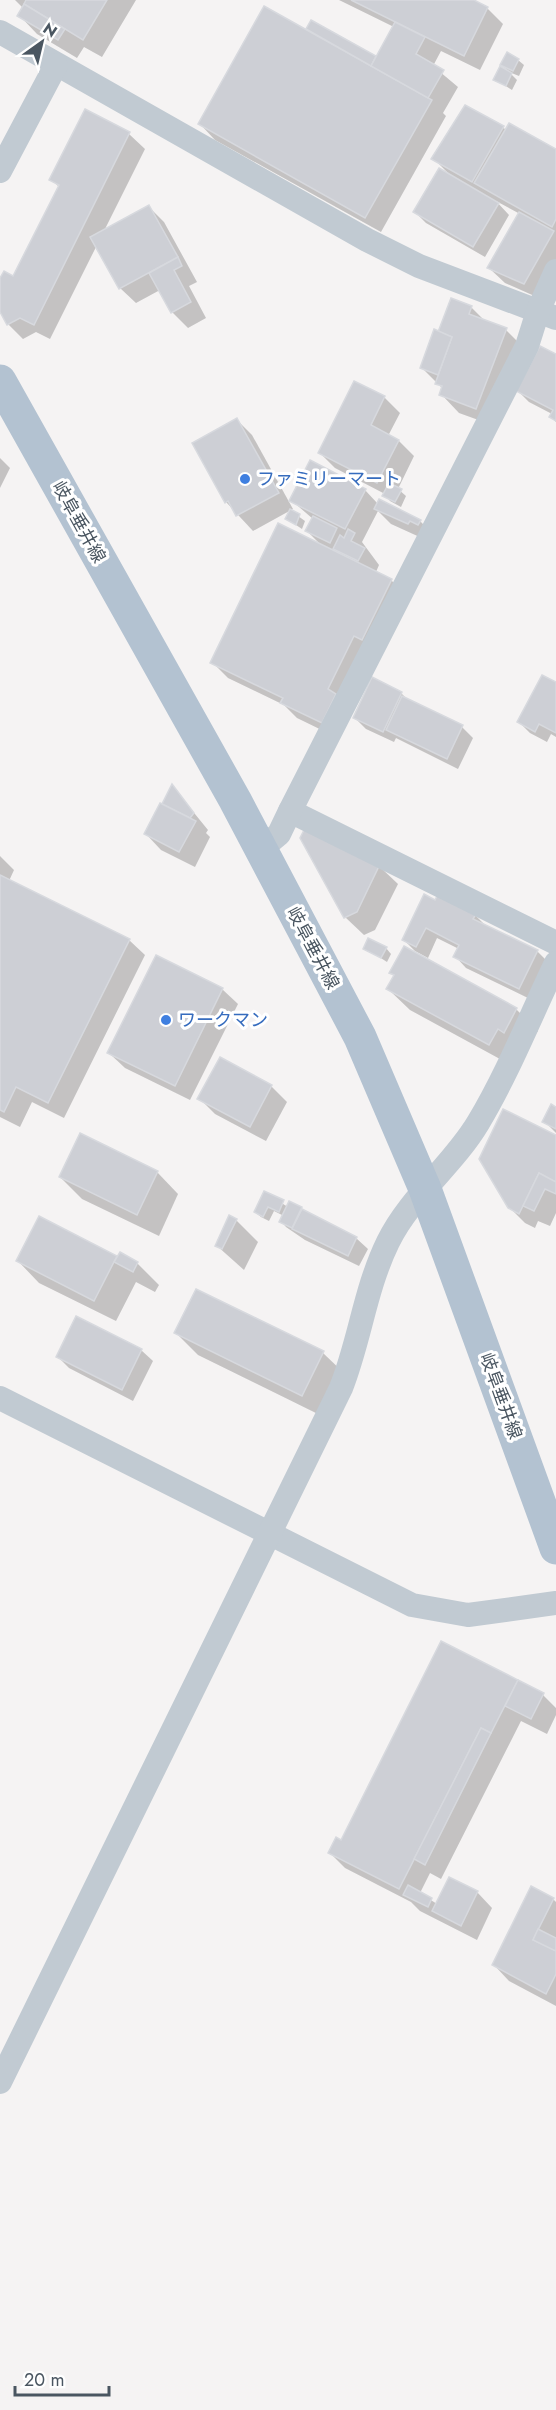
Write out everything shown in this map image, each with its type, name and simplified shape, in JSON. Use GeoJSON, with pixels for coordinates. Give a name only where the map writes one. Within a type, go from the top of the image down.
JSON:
{"type":"FeatureCollection","features":[{"type":"Feature","properties":{"kind":"main road","name":"岐阜垂井線"},"geometry":{"type":"LineString","coordinates":[[0,381],[261,849],[360,1037],[425,1189],[556,1548]]}},
{"type":"Feature","properties":{"kind":"street"},"geometry":{"type":"LineString","coordinates":[[0,32],[367,240],[419,266],[547,315]]}},
{"type":"Feature","properties":{"kind":"street"},"geometry":{"type":"LineString","coordinates":[[0,171],[57,65]]}},
{"type":"Feature","properties":{"kind":"street"},"geometry":{"type":"LineString","coordinates":[[261,849],[279,834],[526,346],[547,315],[556,271]]}},
{"type":"Feature","properties":{"kind":"street"},"geometry":{"type":"LineString","coordinates":[[290,811],[556,943]]}},
{"type":"Feature","properties":{"kind":"street"},"geometry":{"type":"LineString","coordinates":[[0,2082],[272,1534],[345,1379],[355,1352],[368,1289],[389,1240],[425,1189],[454,1158],[479,1122],[556,963]]}},
{"type":"Feature","properties":{"kind":"street"},"geometry":{"type":"LineString","coordinates":[[0,1398],[412,1605],[468,1615],[556,1603]]}},
{"type":"Feature","properties":{"kind":"building"},"geometry":{"type":"Polygon","coordinates":[[[26,0],[107,0],[83,40],[24,4],[26,0]]]}},
{"type":"Feature","properties":{"kind":"building"},"geometry":{"type":"Polygon","coordinates":[[[351,0],[474,0],[488,7],[464,56],[351,0]]]}},
{"type":"Feature","properties":{"kind":"building"},"geometry":{"type":"Polygon","coordinates":[[[24,4],[65,29],[58,40],[17,16],[24,4]]]}},
{"type":"Feature","properties":{"kind":"building"},"geometry":{"type":"Polygon","coordinates":[[[264,6],[432,100],[365,218],[198,124],[264,6]]]}},
{"type":"Feature","properties":{"kind":"building"},"geometry":{"type":"Polygon","coordinates":[[[311,20],[376,56],[371,66],[306,29],[311,20]]]}},
{"type":"Feature","properties":{"kind":"building"},"geometry":{"type":"Polygon","coordinates":[[[395,22],[425,37],[416,54],[444,70],[428,98],[371,66],[395,22]]]}},
{"type":"Feature","properties":{"kind":"building"},"geometry":{"type":"Polygon","coordinates":[[[507,52],[519,59],[513,71],[500,65],[507,52]]]}},
{"type":"Feature","properties":{"kind":"building"},"geometry":{"type":"Polygon","coordinates":[[[500,66],[512,73],[506,86],[493,80],[500,66]]]}},
{"type":"Feature","properties":{"kind":"building"},"geometry":{"type":"Polygon","coordinates":[[[465,105],[504,126],[472,182],[431,159],[465,105]]]}},
{"type":"Feature","properties":{"kind":"building"},"geometry":{"type":"Polygon","coordinates":[[[85,109],[130,132],[34,325],[20,318],[7,325],[0,312],[0,278],[4,271],[13,276],[59,185],[49,180],[85,109]]]}},
{"type":"Feature","properties":{"kind":"building"},"geometry":{"type":"Polygon","coordinates":[[[509,123],[556,149],[556,219],[552,227],[474,183],[509,123]]]}},
{"type":"Feature","properties":{"kind":"building"},"geometry":{"type":"Polygon","coordinates":[[[439,168],[499,203],[473,247],[413,212],[439,168]]]}},
{"type":"Feature","properties":{"kind":"building"},"geometry":{"type":"Polygon","coordinates":[[[149,205],[178,257],[119,289],[90,237],[149,205]]]}},
{"type":"Feature","properties":{"kind":"building"},"geometry":{"type":"Polygon","coordinates":[[[519,212],[554,231],[524,284],[487,268],[519,212]]]}},
{"type":"Feature","properties":{"kind":"building"},"geometry":{"type":"Polygon","coordinates":[[[178,257],[182,266],[174,270],[191,302],[171,313],[149,273],[178,257]]]}},
{"type":"Feature","properties":{"kind":"building"},"geometry":{"type":"Polygon","coordinates":[[[451,298],[472,306],[469,314],[507,328],[476,409],[439,395],[442,386],[435,384],[452,337],[438,332],[451,298]]]}},
{"type":"Feature","properties":{"kind":"building"},"geometry":{"type":"Polygon","coordinates":[[[434,329],[452,337],[438,375],[420,368],[434,329]]]}},
{"type":"Feature","properties":{"kind":"building"},"geometry":{"type":"Polygon","coordinates":[[[540,346],[556,354],[556,421],[549,417],[553,410],[516,391],[540,346]]]}},
{"type":"Feature","properties":{"kind":"building"},"geometry":{"type":"Polygon","coordinates":[[[354,381],[385,396],[371,425],[399,440],[377,483],[318,453],[354,381]]]}},
{"type":"Feature","properties":{"kind":"building"},"geometry":{"type":"Polygon","coordinates":[[[237,418],[279,493],[236,516],[228,501],[225,503],[192,443],[237,418]]]}},
{"type":"Feature","properties":{"kind":"building"},"geometry":{"type":"Polygon","coordinates":[[[310,460],[366,489],[345,529],[289,501],[310,460]]]}},
{"type":"Feature","properties":{"kind":"building"},"geometry":{"type":"Polygon","coordinates":[[[389,483],[402,489],[395,502],[382,496],[389,483]]]}},
{"type":"Feature","properties":{"kind":"building"},"geometry":{"type":"Polygon","coordinates":[[[379,499],[421,520],[418,525],[410,521],[408,524],[374,509],[379,499]]]}},
{"type":"Feature","properties":{"kind":"building"},"geometry":{"type":"Polygon","coordinates":[[[290,509],[300,514],[296,525],[285,519],[290,509]]]}},
{"type":"Feature","properties":{"kind":"building"},"geometry":{"type":"Polygon","coordinates":[[[313,516],[337,528],[330,543],[305,531],[313,516]]]}},
{"type":"Feature","properties":{"kind":"building"},"geometry":{"type":"Polygon","coordinates":[[[278,523],[392,579],[362,640],[354,636],[328,689],[336,694],[322,723],[280,703],[283,698],[210,663],[278,523]]]}},
{"type":"Feature","properties":{"kind":"building"},"geometry":{"type":"Polygon","coordinates":[[[348,529],[355,533],[351,541],[365,548],[358,561],[333,549],[340,535],[344,538],[348,529]]]}},
{"type":"Feature","properties":{"kind":"building"},"geometry":{"type":"Polygon","coordinates":[[[542,675],[556,682],[556,733],[539,724],[535,732],[517,722],[542,675]]]}},
{"type":"Feature","properties":{"kind":"building"},"geometry":{"type":"Polygon","coordinates":[[[372,677],[402,692],[383,732],[353,718],[372,677]]]}},
{"type":"Feature","properties":{"kind":"building"},"geometry":{"type":"Polygon","coordinates":[[[402,696],[463,725],[447,759],[386,730],[402,696]]]}},
{"type":"Feature","properties":{"kind":"building"},"geometry":{"type":"Polygon","coordinates":[[[172,784],[194,813],[190,818],[162,804],[172,784]]]}},
{"type":"Feature","properties":{"kind":"building"},"geometry":{"type":"Polygon","coordinates":[[[160,803],[196,821],[179,852],[144,834],[160,803]]]}},
{"type":"Feature","properties":{"kind":"building"},"geometry":{"type":"Polygon","coordinates":[[[305,828],[380,864],[357,912],[344,918],[300,838],[305,828]]]}},
{"type":"Feature","properties":{"kind":"building"},"geometry":{"type":"Polygon","coordinates":[[[0,875],[130,939],[48,1103],[16,1087],[4,1112],[0,1110],[0,875]]]}},
{"type":"Feature","properties":{"kind":"building"},"geometry":{"type":"Polygon","coordinates":[[[424,894],[435,900],[438,894],[476,914],[473,919],[538,950],[519,989],[453,957],[459,945],[426,928],[416,947],[402,940],[424,894]]]}},
{"type":"Feature","properties":{"kind":"building"},"geometry":{"type":"Polygon","coordinates":[[[368,938],[387,947],[381,958],[363,949],[368,938]]]}},
{"type":"Feature","properties":{"kind":"building"},"geometry":{"type":"Polygon","coordinates":[[[404,946],[517,1008],[504,1033],[498,1029],[489,1045],[386,989],[394,975],[389,973],[404,946]]]}},
{"type":"Feature","properties":{"kind":"building"},"geometry":{"type":"Polygon","coordinates":[[[156,955],[223,988],[175,1086],[107,1053],[156,955]]]}},
{"type":"Feature","properties":{"kind":"building"},"geometry":{"type":"Polygon","coordinates":[[[220,1057],[272,1085],[250,1127],[197,1099],[220,1057]]]}},
{"type":"Feature","properties":{"kind":"building"},"geometry":{"type":"Polygon","coordinates":[[[551,1104],[556,1107],[556,1129],[542,1122],[551,1104]]]}},
{"type":"Feature","properties":{"kind":"building"},"geometry":{"type":"Polygon","coordinates":[[[503,1109],[556,1135],[556,1182],[539,1173],[519,1214],[508,1208],[479,1159],[503,1109]]]}},
{"type":"Feature","properties":{"kind":"building"},"geometry":{"type":"Polygon","coordinates":[[[80,1133],[158,1171],[137,1215],[59,1177],[80,1133]]]}},
{"type":"Feature","properties":{"kind":"building"},"geometry":{"type":"Polygon","coordinates":[[[539,1173],[556,1182],[556,1194],[545,1189],[534,1211],[523,1206],[539,1173]]]}},
{"type":"Feature","properties":{"kind":"building"},"geometry":{"type":"Polygon","coordinates":[[[264,1191],[284,1200],[279,1212],[268,1207],[263,1217],[254,1212],[264,1191]]]}},
{"type":"Feature","properties":{"kind":"building"},"geometry":{"type":"Polygon","coordinates":[[[289,1201],[302,1207],[292,1228],[279,1222],[289,1201]]]}},
{"type":"Feature","properties":{"kind":"building"},"geometry":{"type":"Polygon","coordinates":[[[302,1209],[357,1237],[348,1256],[292,1229],[302,1209]]]}},
{"type":"Feature","properties":{"kind":"building"},"geometry":{"type":"Polygon","coordinates":[[[229,1215],[237,1219],[222,1249],[215,1246],[229,1215]]]}},
{"type":"Feature","properties":{"kind":"building"},"geometry":{"type":"Polygon","coordinates":[[[39,1216],[117,1256],[94,1301],[16,1261],[39,1216]]]}},
{"type":"Feature","properties":{"kind":"building"},"geometry":{"type":"Polygon","coordinates":[[[120,1252],[138,1262],[133,1272],[114,1262],[120,1252]]]}},
{"type":"Feature","properties":{"kind":"building"},"geometry":{"type":"Polygon","coordinates":[[[196,1289],[324,1351],[302,1396],[174,1333],[196,1289]]]}},
{"type":"Feature","properties":{"kind":"building"},"geometry":{"type":"Polygon","coordinates":[[[76,1316],[142,1349],[122,1390],[56,1357],[76,1316]]]}},
{"type":"Feature","properties":{"kind":"building"},"geometry":{"type":"Polygon","coordinates":[[[441,1641],[518,1680],[491,1733],[481,1728],[399,1889],[328,1853],[336,1837],[341,1840],[441,1641]]]}},
{"type":"Feature","properties":{"kind":"building"},"geometry":{"type":"Polygon","coordinates":[[[518,1680],[544,1693],[531,1719],[505,1706],[518,1680]]]}},
{"type":"Feature","properties":{"kind":"building"},"geometry":{"type":"Polygon","coordinates":[[[481,1728],[491,1733],[425,1865],[414,1859],[481,1728]]]}},
{"type":"Feature","properties":{"kind":"building"},"geometry":{"type":"Polygon","coordinates":[[[449,1877],[478,1891],[461,1926],[432,1911],[449,1877]]]}},
{"type":"Feature","properties":{"kind":"building"},"geometry":{"type":"Polygon","coordinates":[[[408,1885],[432,1898],[428,1907],[403,1895],[408,1885]]]}},
{"type":"Feature","properties":{"kind":"building"},"geometry":{"type":"Polygon","coordinates":[[[531,1886],[554,1898],[533,1940],[556,1951],[556,1974],[546,1994],[492,1965],[531,1886]]]}},
{"type":"Feature","properties":{"kind":"building"},"geometry":{"type":"Polygon","coordinates":[[[538,1929],[556,1938],[556,1951],[533,1940],[538,1929]]]}},
{"type":"Feature","properties":{"kind":"place","name":"ファミリーマート"},"geometry":{"type":"Point","coordinates":[245,479]}},
{"type":"Feature","properties":{"kind":"place","name":"ワークマン"},"geometry":{"type":"Point","coordinates":[166,1020]}}]}
